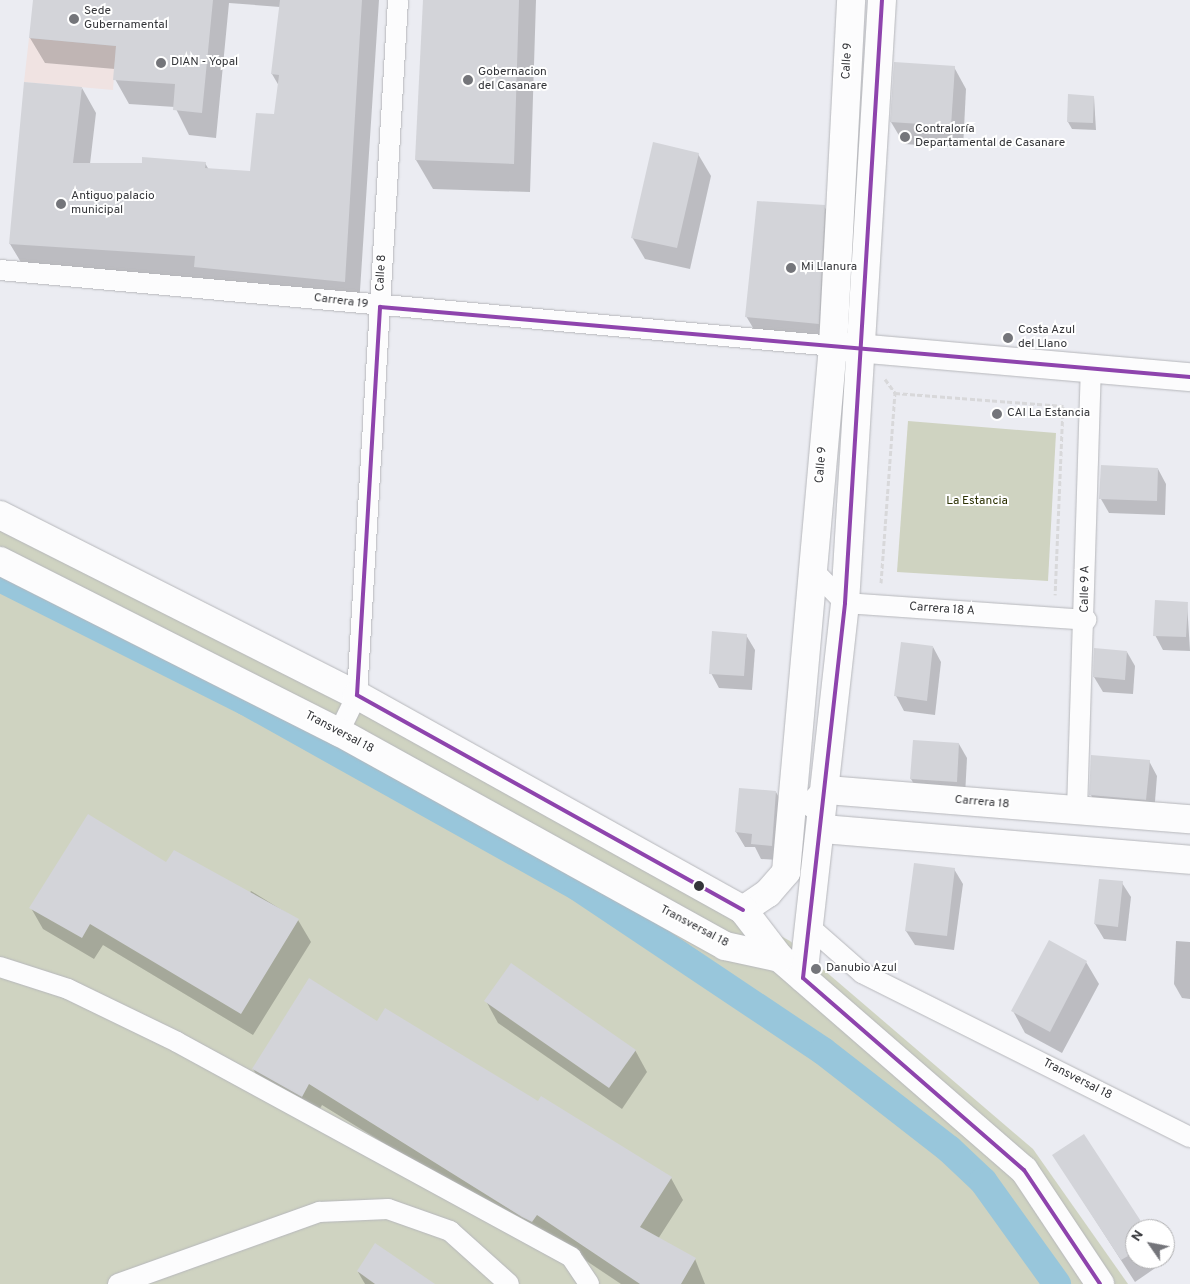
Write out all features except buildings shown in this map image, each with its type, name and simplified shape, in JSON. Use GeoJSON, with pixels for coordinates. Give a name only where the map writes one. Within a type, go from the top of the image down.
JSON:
{"type":"FeatureCollection","features":[{"type":"Feature","properties":{"kind":"main road","name":"Calle 9"},"geometry":{"type":"LineString","coordinates":[[743,910],[768,893],[786,872],[833,346],[852,0]]}},
{"type":"Feature","properties":{"kind":"main road"},"geometry":{"type":"LineString","coordinates":[[803,978],[812,929],[845,603],[863,348],[882,0]]}},
{"type":"Feature","properties":{"kind":"main road","name":"Carrera 19"},"geometry":{"type":"LineString","coordinates":[[833,346],[1190,376]]}},
{"type":"Feature","properties":{"kind":"main road"},"geometry":{"type":"LineString","coordinates":[[0,515],[357,696],[743,910],[780,958],[1024,1170],[1100,1284]]}},
{"type":"Feature","properties":{"kind":"main road","name":"Transversal 18"},"geometry":{"type":"LineString","coordinates":[[0,561],[339,732],[725,946],[780,958]]}},
{"type":"Feature","properties":{"kind":"main road"},"geometry":{"type":"LineString","coordinates":[[790,830],[827,790]]}},
{"type":"Feature","properties":{"kind":"main road","name":"Carrera 18"},"geometry":{"type":"LineString","coordinates":[[827,790],[1190,819]]}},
{"type":"Feature","properties":{"kind":"main road"},"geometry":{"type":"LineString","coordinates":[[823,829],[1190,860]]}},
{"type":"Feature","properties":{"kind":"street","name":"Calle 8"},"geometry":{"type":"LineString","coordinates":[[357,696],[398,0]]}},
{"type":"Feature","properties":{"kind":"street","name":"Carrera 19"},"geometry":{"type":"LineString","coordinates":[[0,270],[380,307],[833,346]]}},
{"type":"Feature","properties":{"kind":"street","name":"Calle 9 A"},"geometry":{"type":"LineString","coordinates":[[1077,810],[1086,620],[1091,368]]}},
{"type":"Feature","properties":{"kind":"street"},"geometry":{"type":"LineString","coordinates":[[812,569],[845,603]]}},
{"type":"Feature","properties":{"kind":"street","name":"Carrera 18 A"},"geometry":{"type":"LineString","coordinates":[[845,603],[1086,620]]}},
{"type":"Feature","properties":{"kind":"street"},"geometry":{"type":"LineString","coordinates":[[339,732],[357,696]]}},
{"type":"Feature","properties":{"kind":"street","name":"Transversal 18"},"geometry":{"type":"LineString","coordinates":[[812,929],[862,973],[1190,1137]]}},
{"type":"Feature","properties":{"kind":"street"},"geometry":{"type":"LineString","coordinates":[[0,967],[68,989],[177,1042],[571,1256],[589,1284]]}},
{"type":"Feature","properties":{"kind":"street"},"geometry":{"type":"LineString","coordinates":[[118,1284],[319,1212],[388,1209],[450,1230],[509,1284]]}},
{"type":"Feature","properties":{"kind":"path"},"geometry":{"type":"LineString","coordinates":[[891,587],[881,586],[895,393],[1063,406],[1055,596],[1046,595]]}},
{"type":"Feature","properties":{"kind":"shaded area"},"geometry":{"type":"Polygon","coordinates":[[[29,38],[116,46],[113,90],[24,82],[29,38]]]}},
{"type":"Feature","properties":{"kind":"green space","name":"La Estancia"},"geometry":{"type":"Polygon","coordinates":[[[908,421],[1056,433],[1048,581],[897,572],[908,421]]]}},
{"type":"Feature","properties":{"kind":"green space"},"geometry":{"type":"Polygon","coordinates":[[[0,521],[790,941],[1033,1149],[1128,1284],[0,1284],[0,521]]]}},
{"type":"Feature","properties":{"kind":"waterway"},"geometry":{"type":"LineString","coordinates":[[0,578],[245,701],[578,887],[823,1051],[949,1149],[983,1181],[1057,1284]]}},
{"type":"Feature","properties":{"kind":"transit line","name":"9"},"geometry":{"type":"LineString","coordinates":[[803,978],[845,603],[882,0]]}},
{"type":"Feature","properties":{"kind":"transit line","name":"9"},"geometry":{"type":"LineString","coordinates":[[743,910],[357,695],[380,307],[1190,377]]}},
{"type":"Feature","properties":{"kind":"transit line","name":"9"},"geometry":{"type":"LineString","coordinates":[[803,978],[1024,1170],[1100,1284]]}},
{"type":"Feature","properties":{"kind":"place","name":"Sede Gubernamental"},"geometry":{"type":"Point","coordinates":[74,19]}},
{"type":"Feature","properties":{"kind":"place","name":"DIAN - Yopal"},"geometry":{"type":"Point","coordinates":[161,63]}},
{"type":"Feature","properties":{"kind":"place","name":"Gobernacion del Casanare"},"geometry":{"type":"Point","coordinates":[468,80]}},
{"type":"Feature","properties":{"kind":"place","name":"Contraloría Departamental de Casanare"},"geometry":{"type":"Point","coordinates":[905,137]}},
{"type":"Feature","properties":{"kind":"place","name":"Antiguo palacio municipal"},"geometry":{"type":"Point","coordinates":[61,204]}},
{"type":"Feature","properties":{"kind":"place","name":"Mi Llanura"},"geometry":{"type":"Point","coordinates":[791,268]}},
{"type":"Feature","properties":{"kind":"place","name":"Costa Azul del Llano"},"geometry":{"type":"Point","coordinates":[1008,338]}},
{"type":"Feature","properties":{"kind":"place","name":"CAI La Estancia"},"geometry":{"type":"Point","coordinates":[997,414]}},
{"type":"Feature","properties":{"kind":"place","name":"Danubio Azul"},"geometry":{"type":"Point","coordinates":[816,969]}}]}
